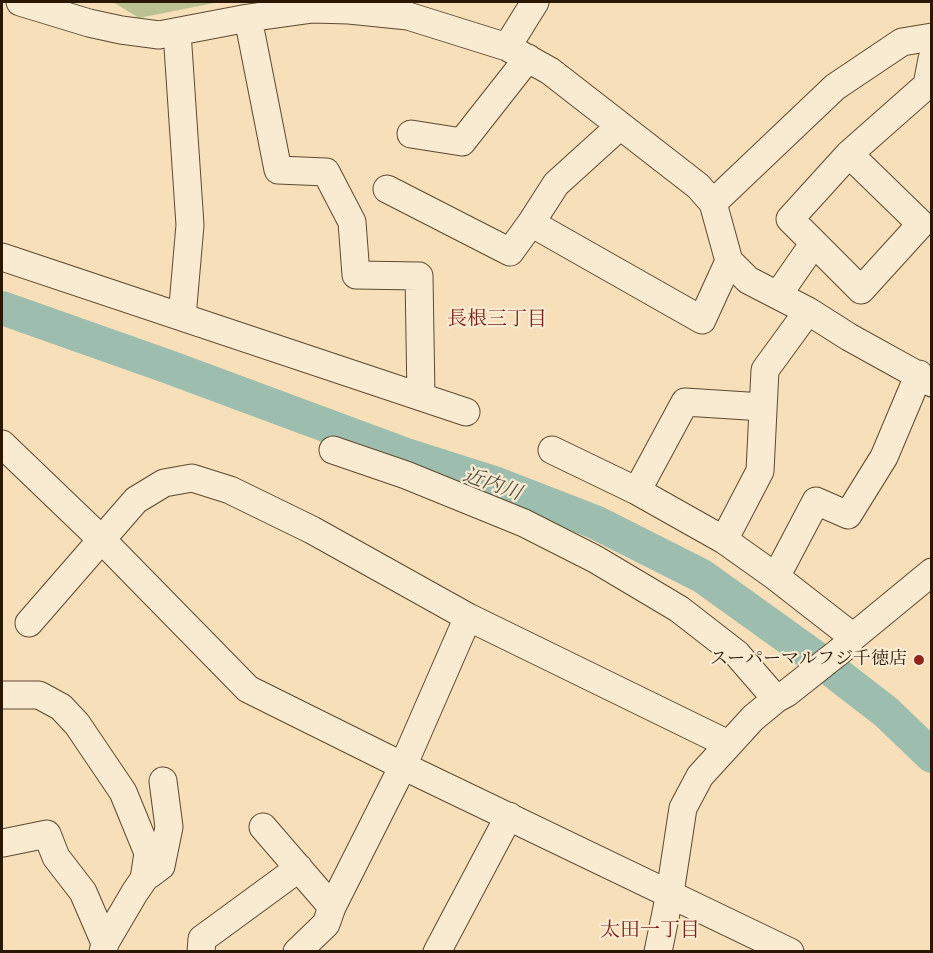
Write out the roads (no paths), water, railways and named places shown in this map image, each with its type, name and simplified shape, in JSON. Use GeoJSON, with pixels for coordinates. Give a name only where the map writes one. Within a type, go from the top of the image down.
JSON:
{"type":"FeatureCollection","features":[{"type":"Feature","properties":{"kind":"street"},"geometry":{"type":"LineString","coordinates":[[20,2],[89,23],[159,36],[248,18],[313,9],[408,16],[518,52],[550,70],[698,186],[712,203],[729,261],[748,280],[808,311],[849,337],[925,378],[884,457],[848,515],[816,501],[776,577]]}},
{"type":"Feature","properties":{"kind":"street"},"geometry":{"type":"LineString","coordinates":[[411,134],[462,142],[518,52],[535,2]]}},
{"type":"Feature","properties":{"kind":"street"},"geometry":{"type":"LineString","coordinates":[[248,18],[278,170],[326,172],[352,222],[356,275],[419,276],[422,397]]}},
{"type":"Feature","properties":{"kind":"street"},"geometry":{"type":"LineString","coordinates":[[177,32],[190,225],[182,317]]}},
{"type":"Feature","properties":{"kind":"street"},"geometry":{"type":"LineString","coordinates":[[712,203],[835,87],[902,42],[932,37]]}},
{"type":"Feature","properties":{"kind":"street"},"geometry":{"type":"LineString","coordinates":[[849,154],[921,224],[861,290],[790,219],[849,154],[927,85],[932,59]]}},
{"type":"Feature","properties":{"kind":"street"},"geometry":{"type":"LineString","coordinates":[[387,189],[510,252],[556,184],[620,126]]}},
{"type":"Feature","properties":{"kind":"street"},"geometry":{"type":"LineString","coordinates":[[531,223],[702,320],[729,261]]}},
{"type":"Feature","properties":{"kind":"street"},"geometry":{"type":"LineString","coordinates":[[778,295],[814,243]]}},
{"type":"Feature","properties":{"kind":"street"},"geometry":{"type":"LineString","coordinates":[[2,257],[466,412]]}},
{"type":"Feature","properties":{"kind":"street"},"geometry":{"type":"LineString","coordinates":[[724,540],[760,471],[765,370],[808,311]]}},
{"type":"Feature","properties":{"kind":"street"},"geometry":{"type":"LineString","coordinates":[[637,491],[685,402],[763,407]]}},
{"type":"Feature","properties":{"kind":"street"},"geometry":{"type":"LineString","coordinates":[[2,444],[101,539],[248,689],[403,766],[790,951]]}},
{"type":"Feature","properties":{"kind":"street"},"geometry":{"type":"LineString","coordinates":[[333,450],[406,475],[513,519],[595,559],[679,609],[737,654],[782,696]]}},
{"type":"Feature","properties":{"kind":"street"},"geometry":{"type":"LineString","coordinates":[[552,450],[637,491],[724,540],[776,577],[849,642]]}},
{"type":"Feature","properties":{"kind":"street"},"geometry":{"type":"LineString","coordinates":[[29,623],[136,500],[164,483],[192,478],[230,490],[312,530],[468,617],[728,744]]}},
{"type":"Feature","properties":{"kind":"street"},"geometry":{"type":"LineString","coordinates":[[658,951],[670,893],[683,808],[700,776],[753,718],[932,572]]}},
{"type":"Feature","properties":{"kind":"street"},"geometry":{"type":"LineString","coordinates":[[297,951],[326,924],[332,907],[403,766],[468,617]]}},
{"type":"Feature","properties":{"kind":"street"},"geometry":{"type":"LineString","coordinates":[[2,695],[39,694],[61,707],[78,724],[123,792],[148,853],[144,879]]}},
{"type":"Feature","properties":{"kind":"street"},"geometry":{"type":"LineString","coordinates":[[104,947],[144,879],[161,867],[169,827],[163,781]]}},
{"type":"Feature","properties":{"kind":"street"},"geometry":{"type":"LineString","coordinates":[[437,951],[509,816]]}},
{"type":"Feature","properties":{"kind":"street"},"geometry":{"type":"LineString","coordinates":[[263,827],[332,907]]}},
{"type":"Feature","properties":{"kind":"street"},"geometry":{"type":"LineString","coordinates":[[3,843],[47,834],[56,857],[83,892],[104,947]]}},
{"type":"Feature","properties":{"kind":"street"},"geometry":{"type":"LineString","coordinates":[[201,951],[202,939],[299,868]]}},
{"type":"Feature","properties":{"kind":"waterway","name":"近内川"},"geometry":{"type":"LineString","coordinates":[[2,308],[406,455],[497,484],[595,522],[702,576],[815,657],[886,712],[932,756]]}},
{"type":"Feature","properties":{"kind":"place","name":"スーパーマルフジ千徳店"},"geometry":{"type":"Point","coordinates":[919,660]}},
{"type":"Feature","properties":{"kind":"district","name":"長根三丁目"},"geometry":{"type":"Point","coordinates":[497,320]}},
{"type":"Feature","properties":{"kind":"district","name":"太田一丁目"},"geometry":{"type":"Point","coordinates":[650,931]}}]}
